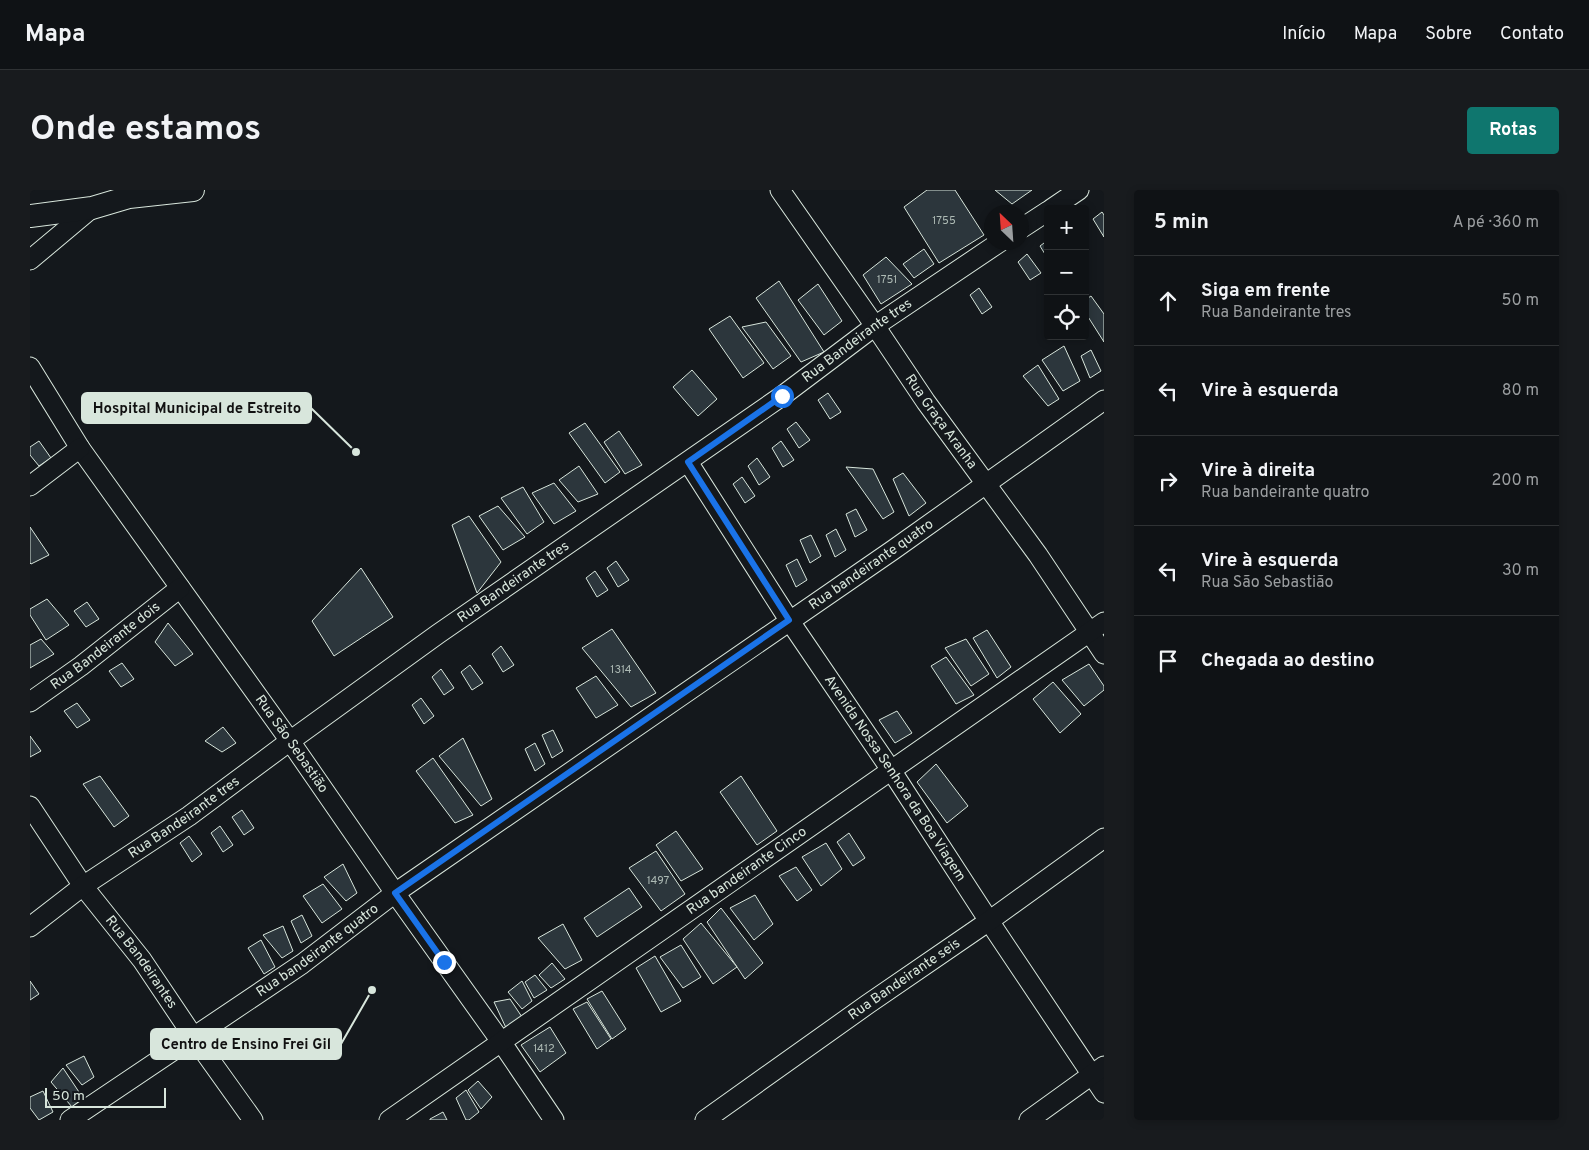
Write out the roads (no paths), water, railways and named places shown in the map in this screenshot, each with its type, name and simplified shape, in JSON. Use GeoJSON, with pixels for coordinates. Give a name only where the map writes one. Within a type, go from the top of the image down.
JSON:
{"type":"FeatureCollection","features":[{"type":"Feature","properties":{"kind":"main road"},"geometry":{"type":"LineString","coordinates":[[30,202],[100,197],[128,198],[193,190]]}},
{"type":"Feature","properties":{"kind":"main road"},"geometry":{"type":"LineString","coordinates":[[30,216],[100,197]]}},
{"type":"Feature","properties":{"kind":"street","name":"Rua Graça Aranha"},"geometry":{"type":"LineString","coordinates":[[780,190],[926,402],[1038,554],[1104,654]]}},
{"type":"Feature","properties":{"kind":"street"},"geometry":{"type":"LineString","coordinates":[[1057,205],[1079,190]]}},
{"type":"Feature","properties":{"kind":"street"},"geometry":{"type":"LineString","coordinates":[[30,260],[100,197]]}},
{"type":"Feature","properties":{"kind":"street"},"geometry":{"type":"LineString","coordinates":[[1029,223],[1044,214]]}},
{"type":"Feature","properties":{"kind":"street","name":"Rua Bandeirante tres"},"geometry":{"type":"LineString","coordinates":[[30,927],[83,886],[189,816],[438,634],[782,396],[875,326],[988,250]]}},
{"type":"Feature","properties":{"kind":"street","name":"Rua São Sebastião"},"geometry":{"type":"LineString","coordinates":[[30,368],[80,448],[290,741],[554,1120]]}},
{"type":"Feature","properties":{"kind":"street","name":"Rua bandeirante quatro"},"geometry":{"type":"LineString","coordinates":[[70,1120],[302,964],[395,893],[893,550],[1104,400]]}},
{"type":"Feature","properties":{"kind":"street"},"geometry":{"type":"LineString","coordinates":[[30,486],[80,448]]}},
{"type":"Feature","properties":{"kind":"street","name":"Avenida Nossa Senhora da Boa Viagem"},"geometry":{"type":"LineString","coordinates":[[688,462],[789,620],[891,770],[989,921],[1098,1071],[1104,1093]]}},
{"type":"Feature","properties":{"kind":"street","name":"Rua Bandeirante dois"},"geometry":{"type":"LineString","coordinates":[[30,702],[81,666],[180,588]]}},
{"type":"Feature","properties":{"kind":"street","name":"Rua bandeirante Cinco"},"geometry":{"type":"LineString","coordinates":[[389,1120],[1104,622]]}},
{"type":"Feature","properties":{"kind":"street","name":"Rua Bandeirantes"},"geometry":{"type":"LineString","coordinates":[[30,806],[83,886],[142,960],[253,1120]]}},
{"type":"Feature","properties":{"kind":"street","name":"Rua Bandeirante seis"},"geometry":{"type":"LineString","coordinates":[[705,1120],[1104,838]]}},
{"type":"Feature","properties":{"kind":"street"},"geometry":{"type":"LineString","coordinates":[[1029,1120],[1098,1071]]}},
{"type":"Feature","properties":{"kind":"place","name":"Hospital Municipal de Estreito"},"geometry":{"type":"Point","coordinates":[356,452]}},
{"type":"Feature","properties":{"kind":"place","name":"Centro de Ensino Frei Gil"},"geometry":{"type":"Point","coordinates":[372,990]}}]}
